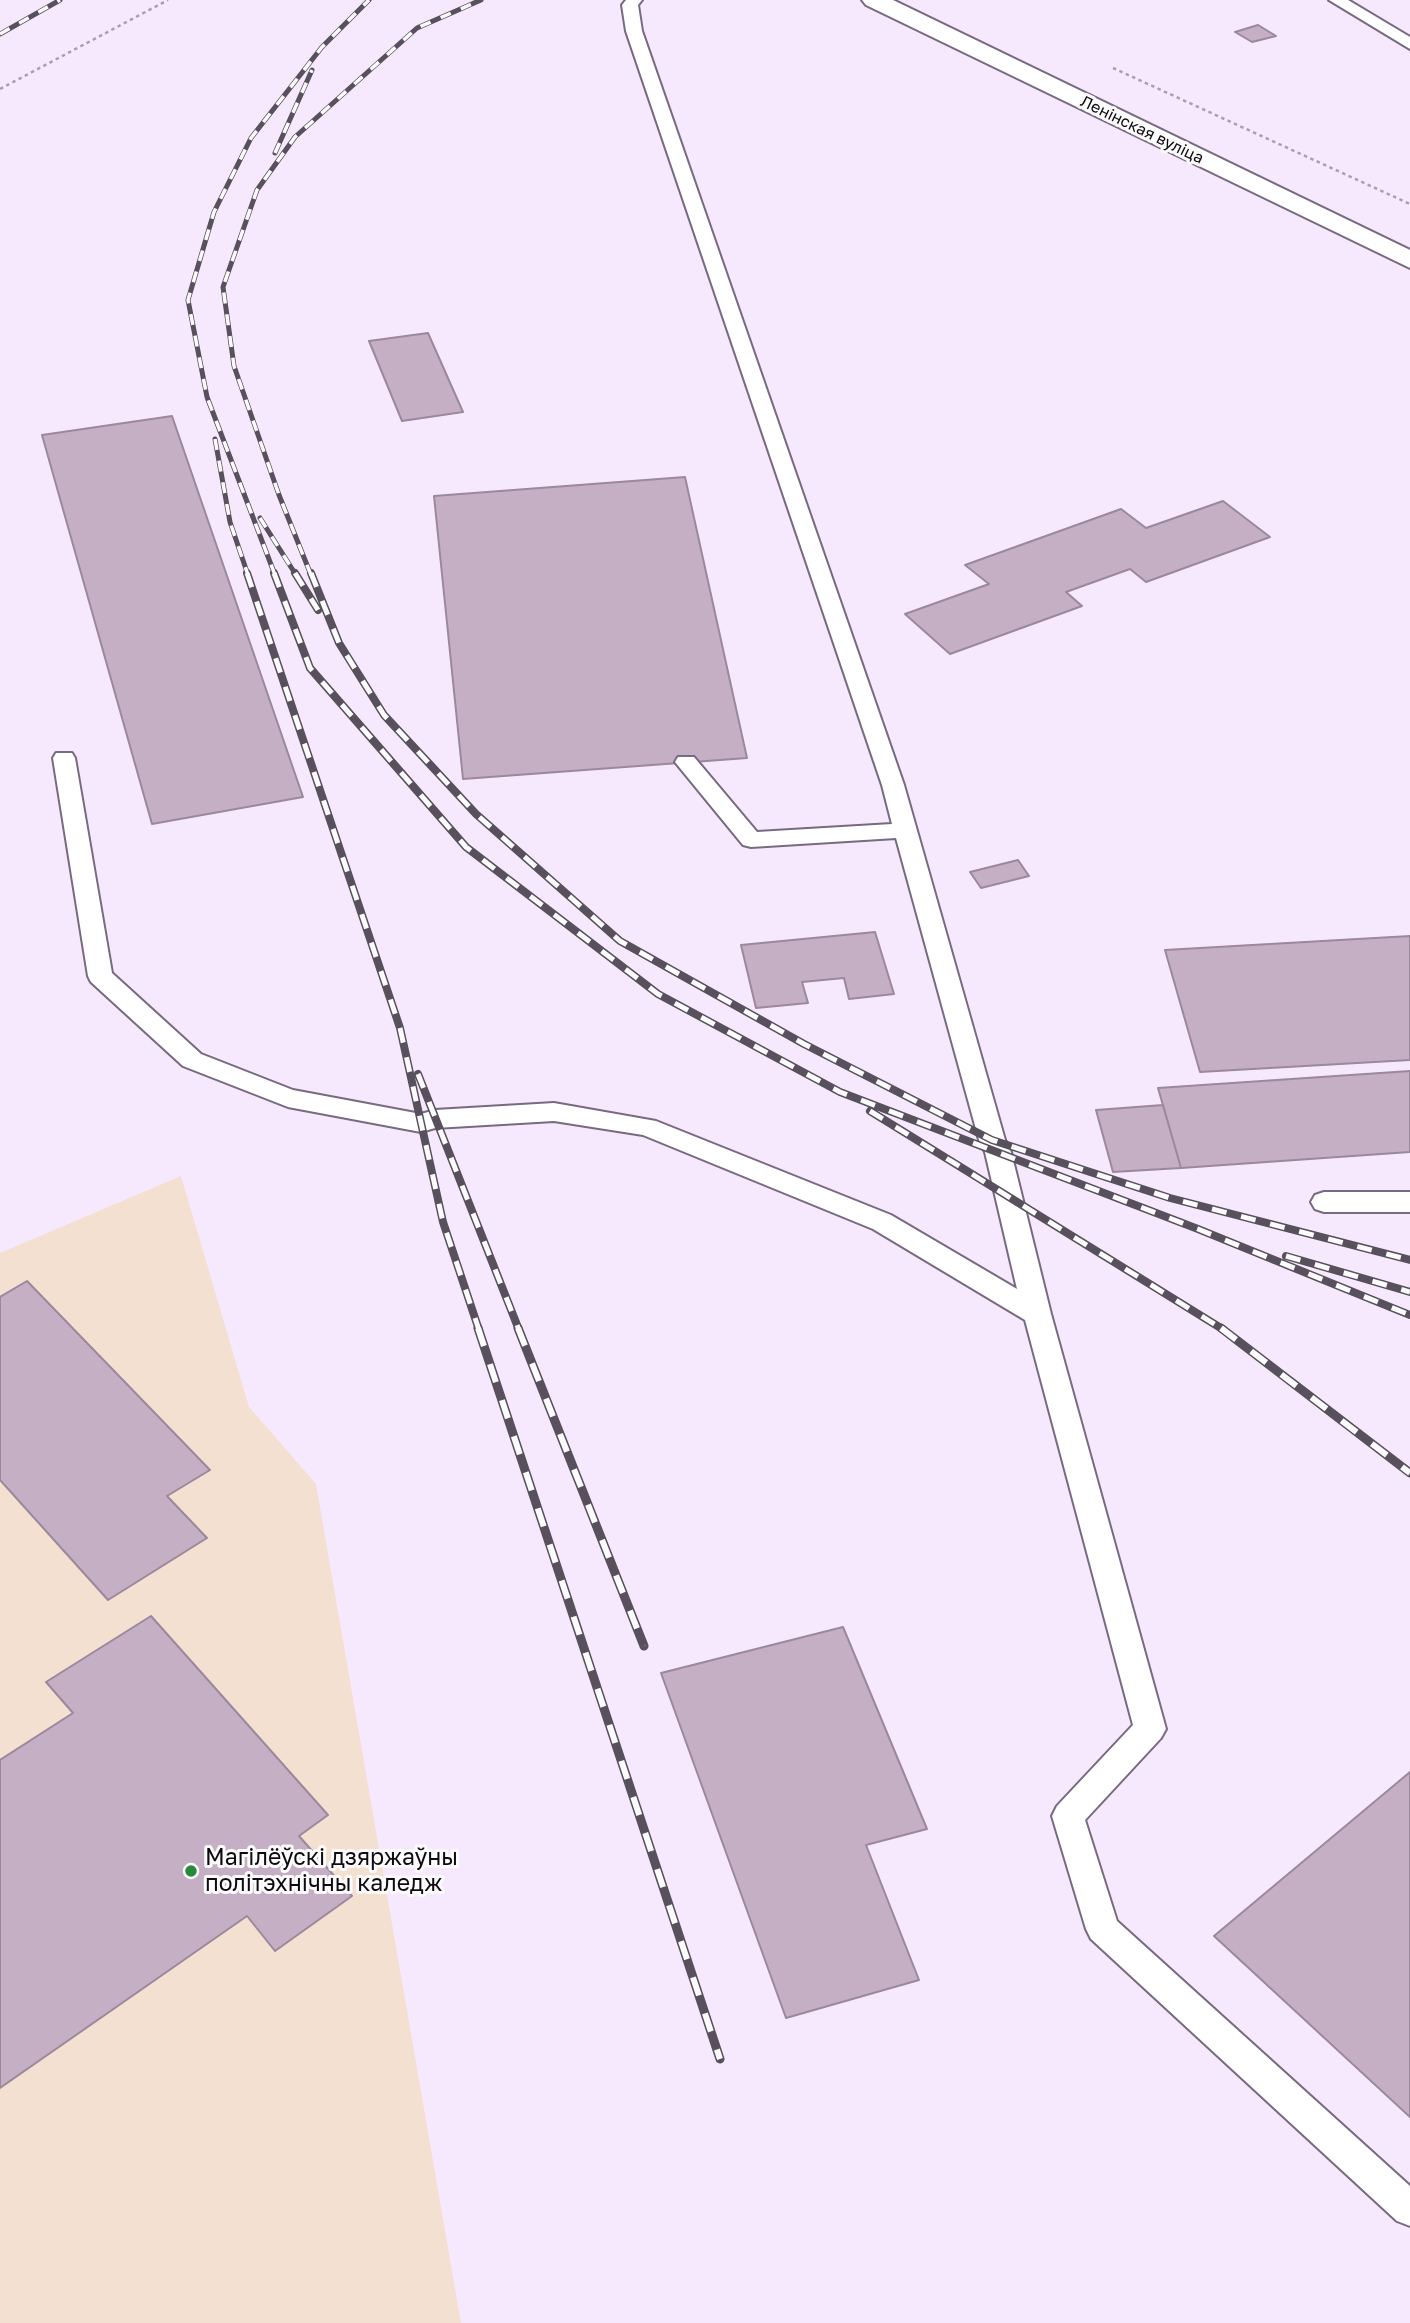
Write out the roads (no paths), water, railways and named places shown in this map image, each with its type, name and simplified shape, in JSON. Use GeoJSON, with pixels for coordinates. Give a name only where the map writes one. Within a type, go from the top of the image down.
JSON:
{"type":"FeatureCollection","features":[{"type":"Feature","properties":{"kind":"main road","name":"Ленінская вуліца"},"geometry":{"type":"LineString","coordinates":[[874,0],[1410,260]]}},
{"type":"Feature","properties":{"kind":"main road","name":"Ленінская вуліца"},"geometry":{"type":"LineString","coordinates":[[927,1],[1097,71]]}},
{"type":"Feature","properties":{"kind":"lane"},"geometry":{"type":"LineString","coordinates":[[634,0],[630,5],[634,31],[893,785],[992,1140],[998,1152],[1037,1314],[1150,1729],[1068,1816],[1103,1928],[1410,2209]]}},
{"type":"Feature","properties":{"kind":"lane"},"geometry":{"type":"LineString","coordinates":[[1337,0],[1410,44]]}},
{"type":"Feature","properties":{"kind":"lane"},"geometry":{"type":"LineString","coordinates":[[64,758],[100,976],[192,1060],[288,1098],[421,1123],[435,1119],[554,1112],[647,1127],[882,1222],[1037,1314]]}},
{"type":"Feature","properties":{"kind":"lane"},"geometry":{"type":"LineString","coordinates":[[685,762],[751,840],[905,830]]}},
{"type":"Feature","properties":{"kind":"lane"},"geometry":{"type":"LineString","coordinates":[[1324,1202],[1410,1202]]}},
{"type":"Feature","properties":{"kind":"railway"},"geometry":{"type":"LineString","coordinates":[[0,34],[60,0]]}},
{"type":"Feature","properties":{"kind":"railway"},"geometry":{"type":"LineString","coordinates":[[275,575],[207,397],[188,300],[214,212],[251,138],[322,47],[369,0]]}},
{"type":"Feature","properties":{"kind":"railway"},"geometry":{"type":"LineString","coordinates":[[311,575],[279,495],[234,366],[223,287],[257,190],[295,137],[417,28],[481,0]]}},
{"type":"Feature","properties":{"kind":"railway"},"geometry":{"type":"LineString","coordinates":[[275,153],[312,70]]}},
{"type":"Feature","properties":{"kind":"railway"},"geometry":{"type":"LineString","coordinates":[[215,439],[230,522],[248,575]]}},
{"type":"Feature","properties":{"kind":"railway"},"geometry":{"type":"LineString","coordinates":[[260,518],[296,575]]}},
{"type":"Feature","properties":{"kind":"railway"},"geometry":{"type":"LineString","coordinates":[[247,573],[400,1028],[443,1222],[479,1330]]}},
{"type":"Feature","properties":{"kind":"railway"},"geometry":{"type":"LineString","coordinates":[[274,573],[310,668],[466,847],[658,994],[840,1092],[1198,1229],[1410,1315]]}},
{"type":"Feature","properties":{"kind":"railway"},"geometry":{"type":"LineString","coordinates":[[295,573],[318,610]]}},
{"type":"Feature","properties":{"kind":"railway"},"geometry":{"type":"LineString","coordinates":[[311,573],[339,643],[384,715],[476,814],[620,941],[804,1044],[992,1140],[1170,1198],[1410,1260]]}},
{"type":"Feature","properties":{"kind":"railway"},"geometry":{"type":"LineString","coordinates":[[418,1074],[519,1330]]}},
{"type":"Feature","properties":{"kind":"railway"},"geometry":{"type":"LineString","coordinates":[[870,1111],[1222,1329]]}},
{"type":"Feature","properties":{"kind":"railway"},"geometry":{"type":"LineString","coordinates":[[1286,1256],[1410,1292]]}},
{"type":"Feature","properties":{"kind":"railway"},"geometry":{"type":"LineString","coordinates":[[478,1328],[720,2059]]}},
{"type":"Feature","properties":{"kind":"railway"},"geometry":{"type":"LineString","coordinates":[[518,1328],[644,1646]]}},
{"type":"Feature","properties":{"kind":"railway"},"geometry":{"type":"LineString","coordinates":[[1222,1329],[1410,1473]]}},
{"type":"Feature","properties":{"kind":"place","name":"Магілёўскі дзяржаўны політэхнічны каледж"},"geometry":{"type":"Point","coordinates":[191,1871]}}]}
